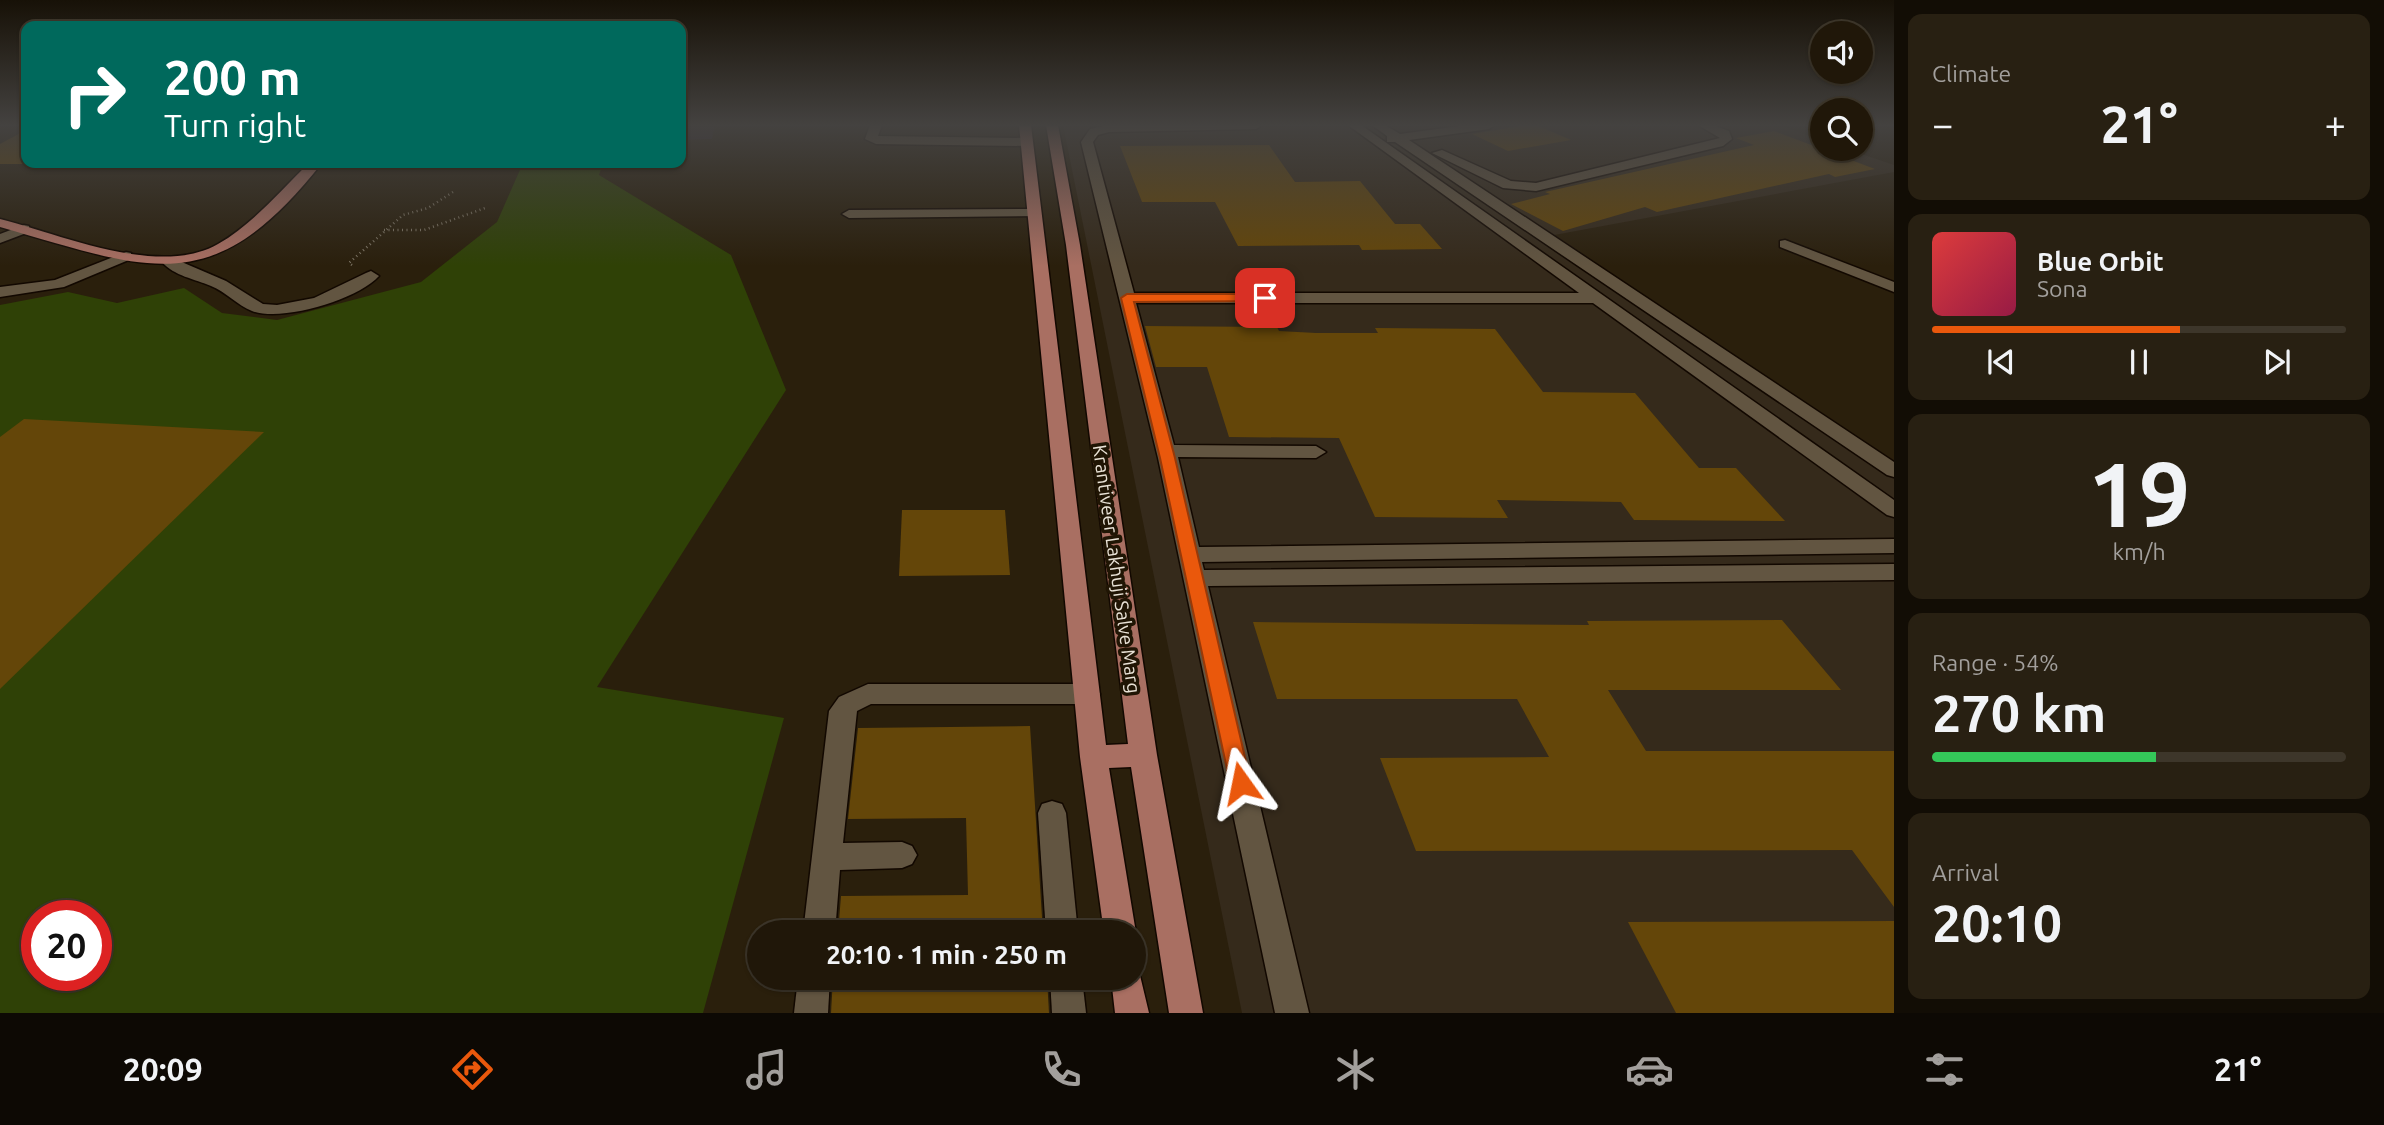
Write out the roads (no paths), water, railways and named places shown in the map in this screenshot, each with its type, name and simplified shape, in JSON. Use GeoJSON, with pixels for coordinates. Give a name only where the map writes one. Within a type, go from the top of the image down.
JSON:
{"type":"FeatureCollection","features":[{"type":"Feature","properties":{"kind":"main road"},"geometry":{"type":"LineString","coordinates":[[0,223],[145,261],[170,262],[218,251],[246,232],[307,172]]}},
{"type":"Feature","properties":{"kind":"main road","name":"Krantiveer Lakhuji Salve Marg"},"geometry":{"type":"LineString","coordinates":[[1029,172],[1094,757],[1118,920]]}},
{"type":"Feature","properties":{"kind":"main road","name":"Krantiveer Lakhuji Salve Marg"},"geometry":{"type":"LineString","coordinates":[[1060,172],[1073,244],[1143,755],[1186,1013]]}},
{"type":"Feature","properties":{"kind":"main road"},"geometry":{"type":"LineString","coordinates":[[1094,757],[1143,755]]}},
{"type":"Feature","properties":{"kind":"main road"},"geometry":{"type":"LineString","coordinates":[[1128,990],[1132,1013]]}},
{"type":"Feature","properties":{"kind":"street"},"geometry":{"type":"LineString","coordinates":[[1095,172],[1193,566],[1292,1013]]}},
{"type":"Feature","properties":{"kind":"street"},"geometry":{"type":"LineString","coordinates":[[1429,172],[1596,298],[1894,510]]}},
{"type":"Feature","properties":{"kind":"street"},"geometry":{"type":"LineString","coordinates":[[1450,172],[1894,471]]}},
{"type":"Feature","properties":{"kind":"street"},"geometry":{"type":"LineString","coordinates":[[1476,172],[1521,188],[1590,172]]}},
{"type":"Feature","properties":{"kind":"street"},"geometry":{"type":"LineString","coordinates":[[849,214],[1034,213]]}},
{"type":"Feature","properties":{"kind":"street"},"geometry":{"type":"LineString","coordinates":[[0,239],[24,229]]}},
{"type":"Feature","properties":{"kind":"street"},"geometry":{"type":"LineString","coordinates":[[1785,244],[1894,287]]}},
{"type":"Feature","properties":{"kind":"street"},"geometry":{"type":"LineString","coordinates":[[0,292],[58,284],[127,256]]}},
{"type":"Feature","properties":{"kind":"street"},"geometry":{"type":"LineString","coordinates":[[170,262],[186,273],[218,283],[262,309],[294,308],[329,298],[371,275]]}},
{"type":"Feature","properties":{"kind":"street"},"geometry":{"type":"LineString","coordinates":[[1127,298],[1596,298]]}},
{"type":"Feature","properties":{"kind":"street"},"geometry":{"type":"LineString","coordinates":[[1166,451],[1316,452]]}},
{"type":"Feature","properties":{"kind":"street"},"geometry":{"type":"LineString","coordinates":[[1193,566],[1894,546]]}},
{"type":"Feature","properties":{"kind":"street"},"geometry":{"type":"LineString","coordinates":[[1193,566],[1894,572]]}},
{"type":"Feature","properties":{"kind":"street"},"geometry":{"type":"LineString","coordinates":[[820,920],[842,711],[848,704],[868,694],[1087,694]]}},
{"type":"Feature","properties":{"kind":"street"},"geometry":{"type":"LineString","coordinates":[[1052,813],[1061,920]]}},
{"type":"Feature","properties":{"kind":"street"},"geometry":{"type":"LineString","coordinates":[[826,857],[902,855]]}},
{"type":"Feature","properties":{"kind":"street"},"geometry":{"type":"LineString","coordinates":[[811,1013],[813,990]]}},
{"type":"Feature","properties":{"kind":"street"},"geometry":{"type":"LineString","coordinates":[[1067,990],[1069,1013]]}}]}
